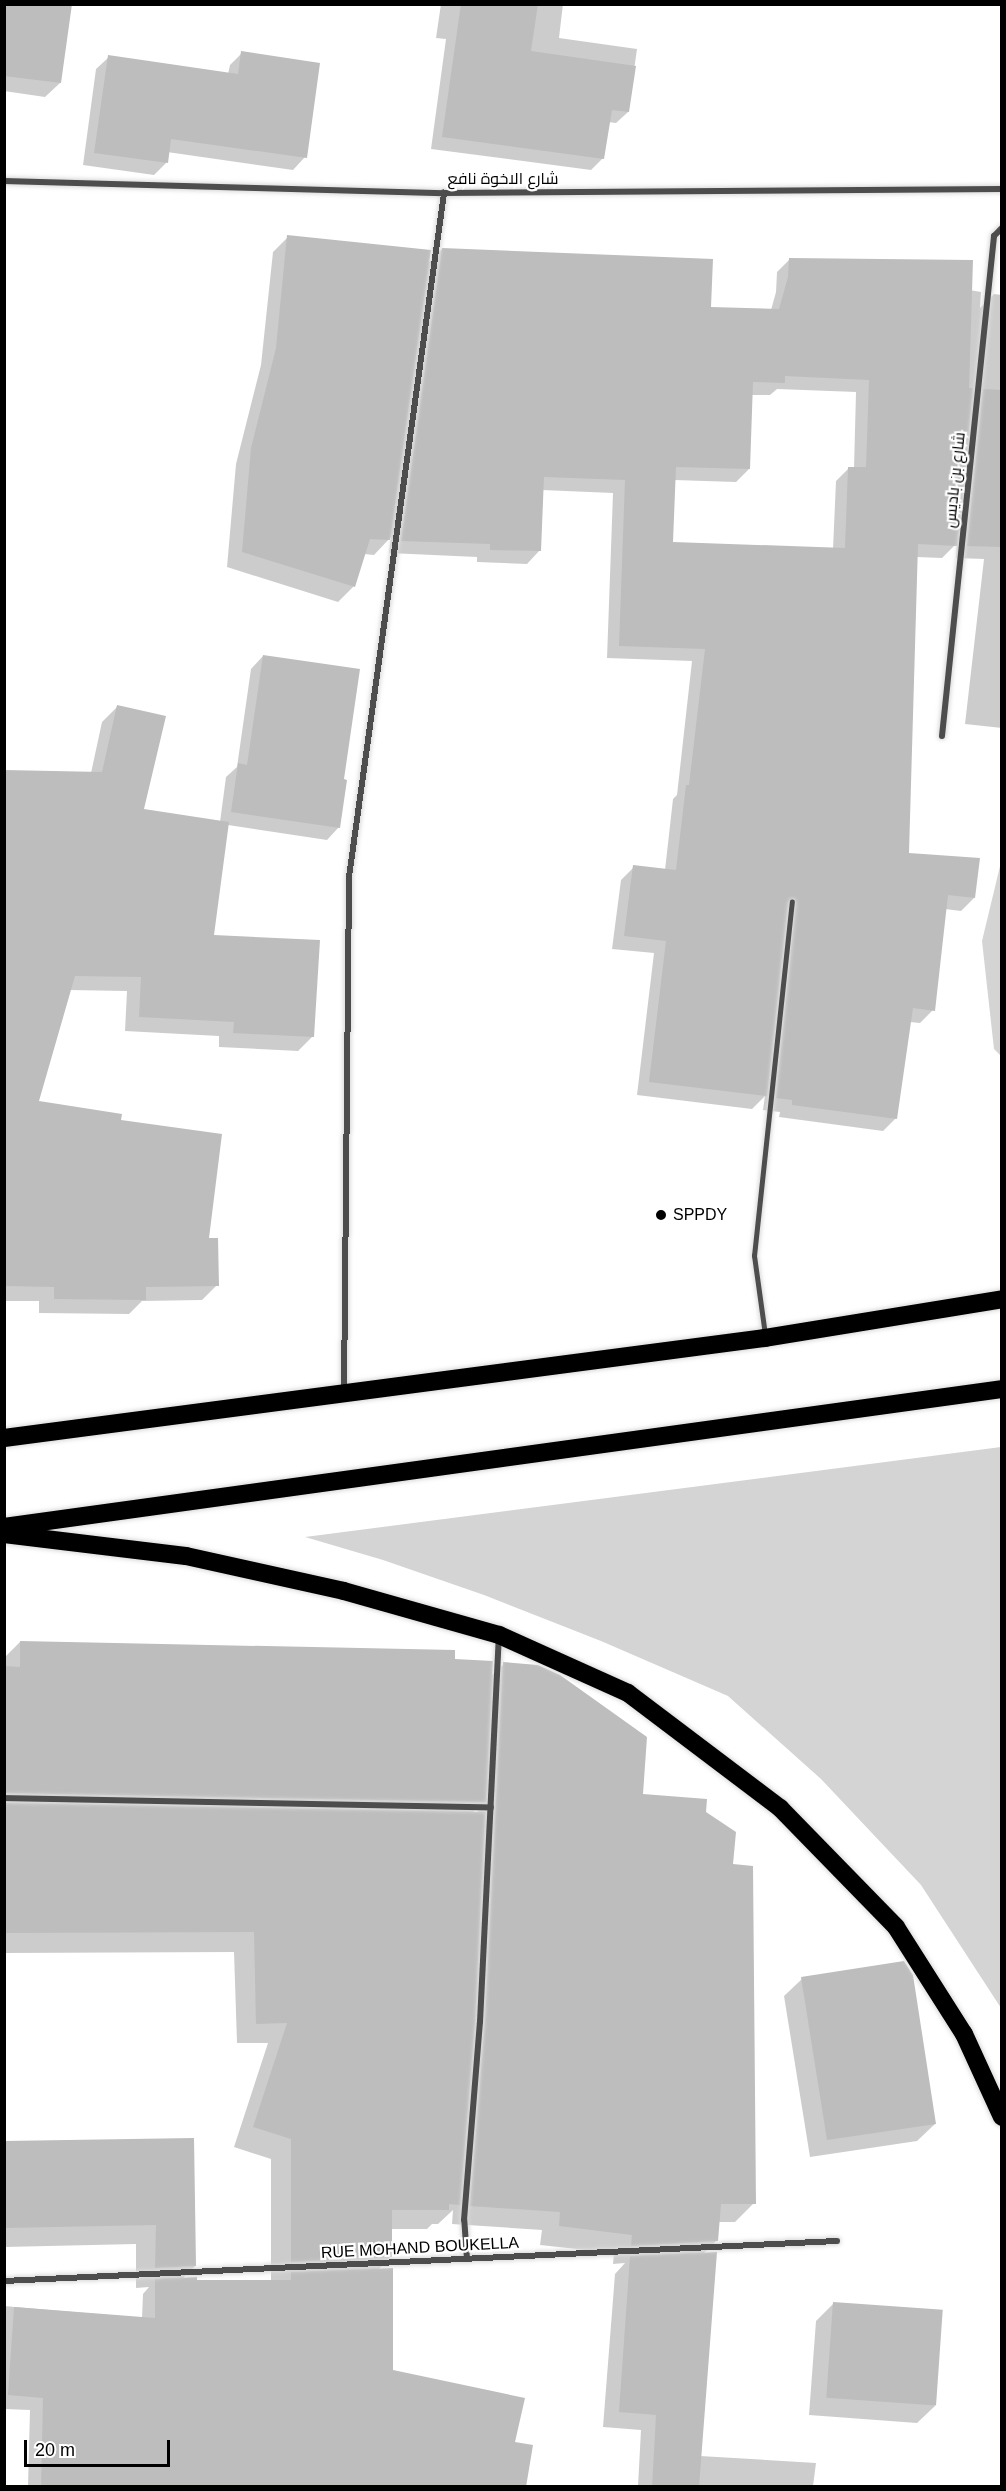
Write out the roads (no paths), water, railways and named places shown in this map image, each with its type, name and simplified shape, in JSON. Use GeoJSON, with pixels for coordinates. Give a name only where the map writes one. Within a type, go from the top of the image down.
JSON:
{"type":"FeatureCollection","features":[{"type":"Feature","properties":{"kind":"highway"},"geometry":{"type":"LineString","coordinates":[[4,1438],[765,1338],[1002,1299]]}},
{"type":"Feature","properties":{"kind":"highway"},"geometry":{"type":"LineString","coordinates":[[4,1527],[955,1398],[1002,1389]]}},
{"type":"Feature","properties":{"kind":"highway"},"geometry":{"type":"LineString","coordinates":[[4,1534],[186,1556],[344,1591],[499,1635],[628,1693],[780,1808],[896,1927],[964,2034],[1002,2116]]}},
{"type":"Feature","properties":{"kind":"street","name":"شارع الاخوة نافع"},"geometry":{"type":"LineString","coordinates":[[4,181],[444,193],[1002,189]]}},
{"type":"Feature","properties":{"kind":"street"},"geometry":{"type":"LineString","coordinates":[[344,1393],[349,877],[444,193]]}},
{"type":"Feature","properties":{"kind":"street","name":"شارع بن باديس"},"geometry":{"type":"LineString","coordinates":[[942,736],[994,236],[1002,228]]}},
{"type":"Feature","properties":{"kind":"street"},"geometry":{"type":"LineString","coordinates":[[467,2259],[465,2220],[480,2022],[499,1635]]}},
{"type":"Feature","properties":{"kind":"street"},"geometry":{"type":"LineString","coordinates":[[4,1798],[491,1807]]}},
{"type":"Feature","properties":{"kind":"street","name":"RUE MOHAND BOUKELLA"},"geometry":{"type":"LineString","coordinates":[[4,2281],[837,2241]]}},
{"type":"Feature","properties":{"kind":"lane"},"geometry":{"type":"LineString","coordinates":[[765,1338],[754,1256],[792,902]]}},
{"type":"Feature","properties":{"kind":"place","name":"SPPDY"},"geometry":{"type":"Point","coordinates":[661,1215]}}]}
